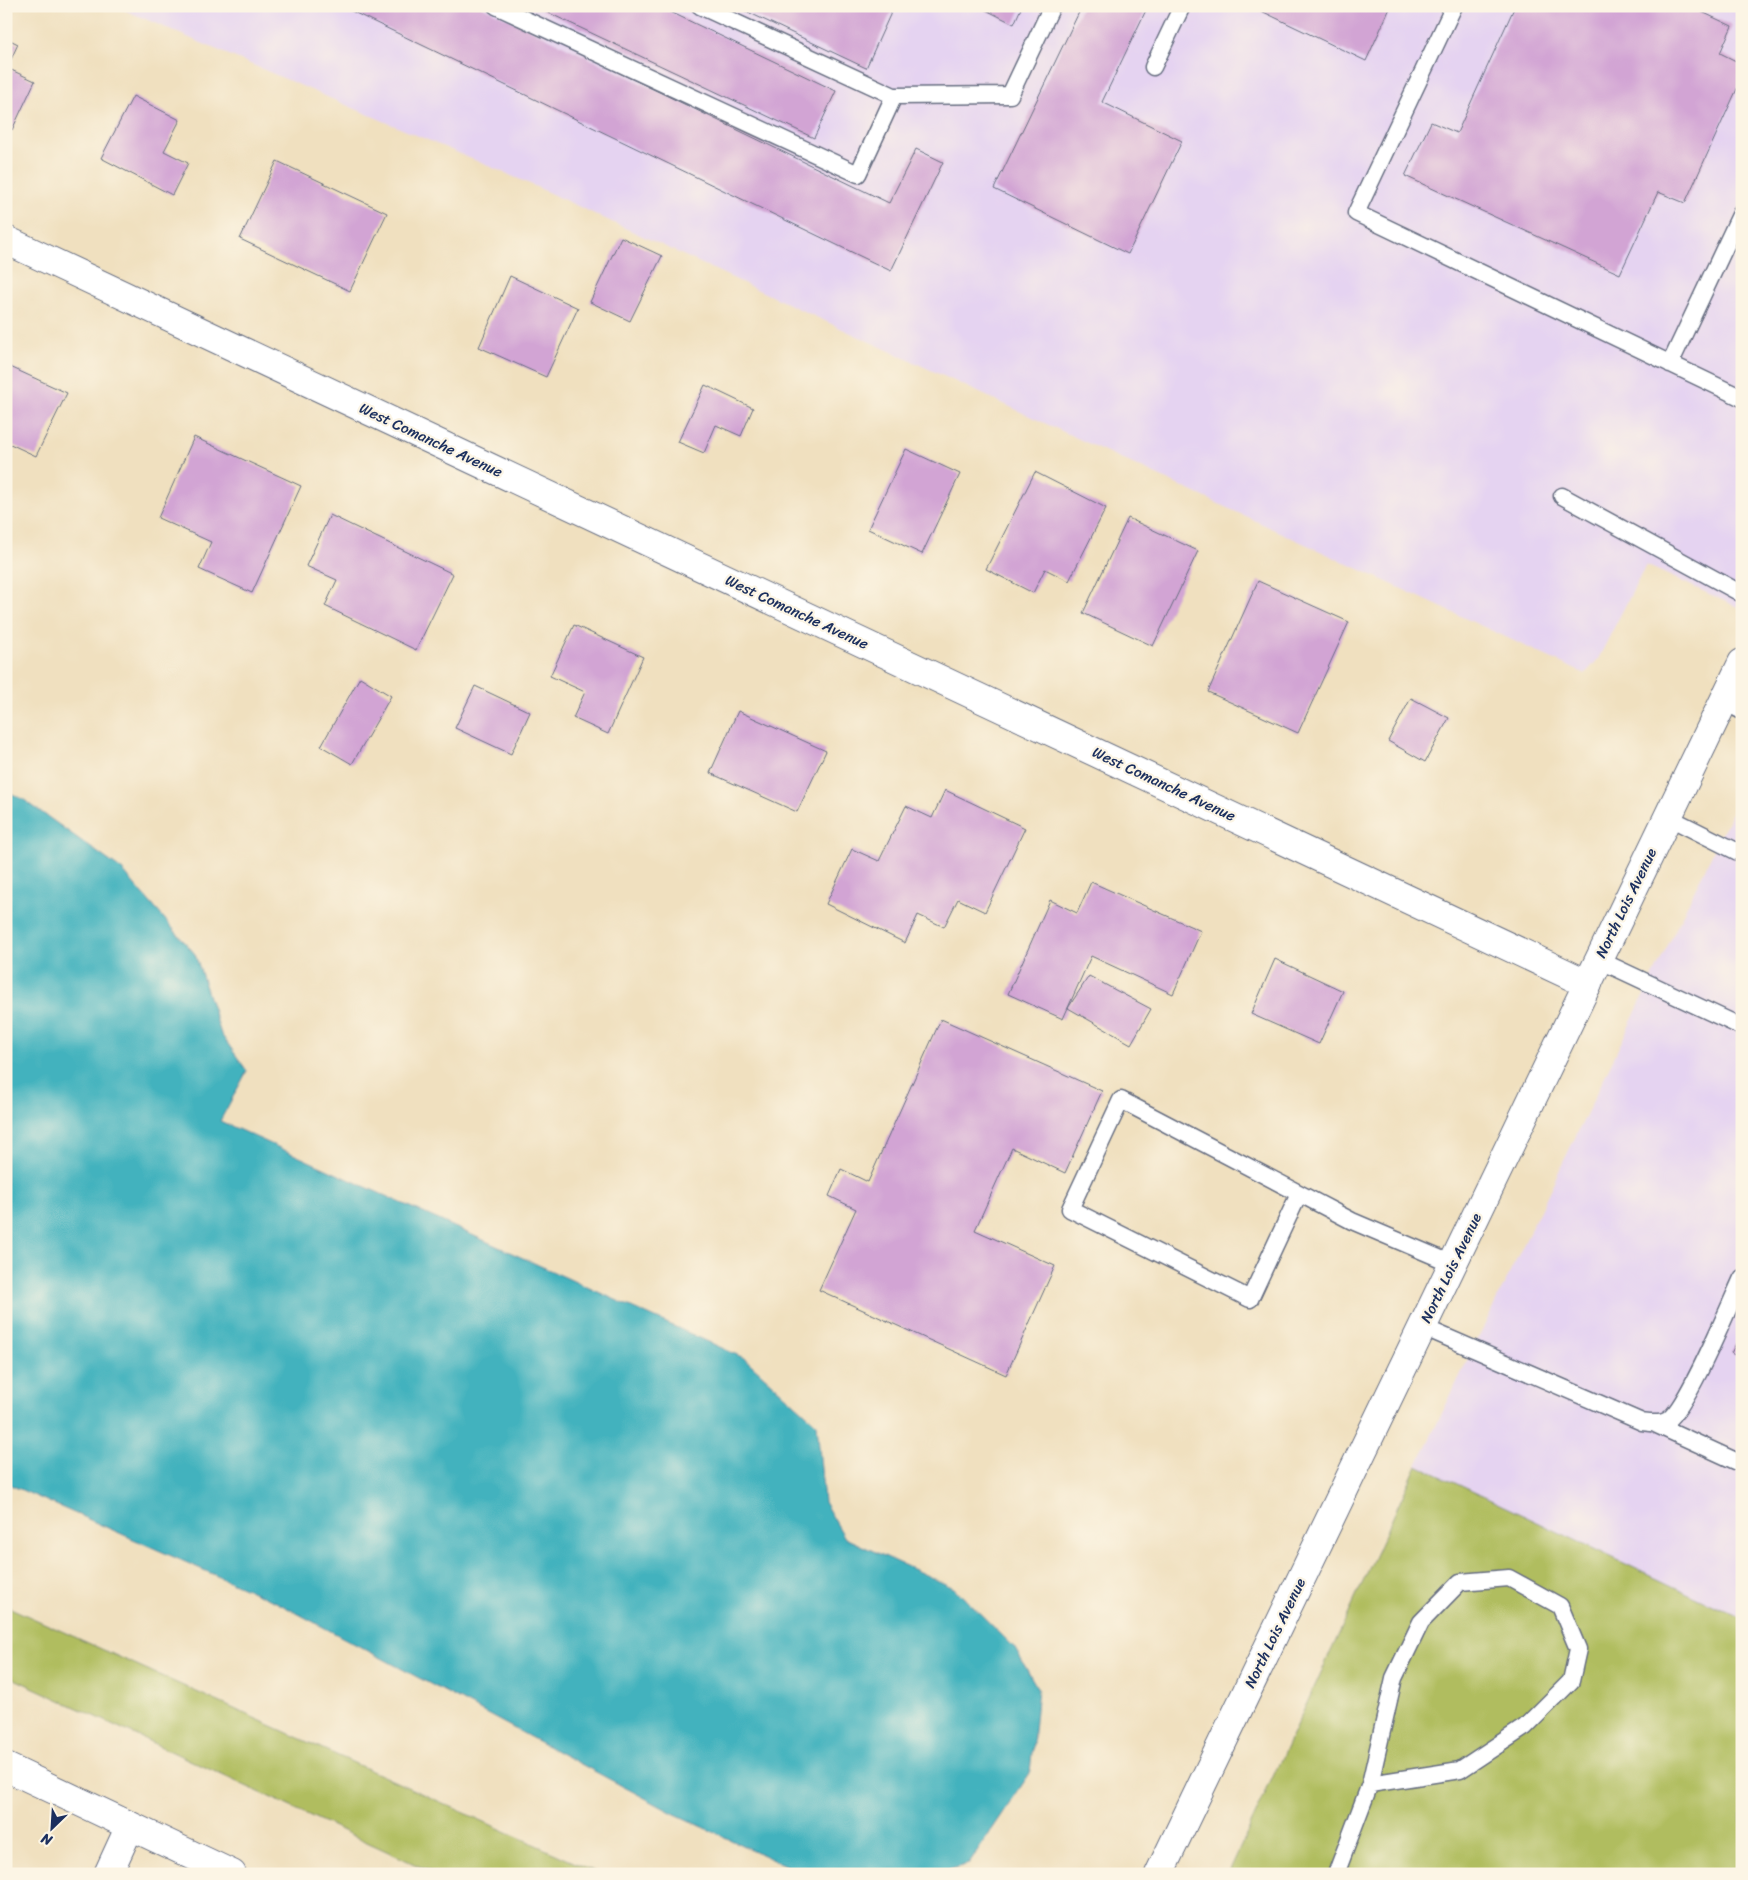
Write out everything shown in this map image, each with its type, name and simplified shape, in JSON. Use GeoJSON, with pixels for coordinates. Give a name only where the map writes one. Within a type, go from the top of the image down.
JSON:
{"type":"FeatureCollection","features":[{"type":"Feature","properties":{"kind":"street","name":"West Comanche Avenue"},"geometry":{"type":"LineString","coordinates":[[6,240],[1594,972]]}},
{"type":"Feature","properties":{"kind":"street","name":"North Lois Avenue"},"geometry":{"type":"LineString","coordinates":[[1159,1874],[1668,817],[1732,706],[1742,663]]}},
{"type":"Feature","properties":{"kind":"street"},"geometry":{"type":"LineString","coordinates":[[6,1767],[232,1874]]}},
{"type":"Feature","properties":{"kind":"street"},"geometry":{"type":"LineString","coordinates":[[108,1874],[130,1826]]}},
{"type":"Feature","properties":{"kind":"lane"},"geometry":{"type":"LineString","coordinates":[[496,6],[858,174],[894,96]]}},
{"type":"Feature","properties":{"kind":"lane"},"geometry":{"type":"LineString","coordinates":[[700,6],[894,96],[1010,95],[1052,6]]}},
{"type":"Feature","properties":{"kind":"lane"},"geometry":{"type":"LineString","coordinates":[[1153,67],[1182,6]]}},
{"type":"Feature","properties":{"kind":"lane"},"geometry":{"type":"LineString","coordinates":[[1454,6],[1356,213],[1742,398]]}},
{"type":"Feature","properties":{"kind":"lane"},"geometry":{"type":"LineString","coordinates":[[1670,364],[1742,211]]}},
{"type":"Feature","properties":{"kind":"lane"},"geometry":{"type":"LineString","coordinates":[[1562,496],[1742,594]]}},
{"type":"Feature","properties":{"kind":"lane"},"geometry":{"type":"LineString","coordinates":[[1668,817],[1742,854]]}},
{"type":"Feature","properties":{"kind":"lane"},"geometry":{"type":"LineString","coordinates":[[1594,972],[1742,1027]]}},
{"type":"Feature","properties":{"kind":"lane"},"geometry":{"type":"LineString","coordinates":[[1299,1194],[1250,1299],[1070,1209],[1121,1100],[1352,1221],[1453,1264]]}},
{"type":"Feature","properties":{"kind":"lane"},"geometry":{"type":"LineString","coordinates":[[1655,1424],[1668,1420],[1685,1398],[1742,1278]]}},
{"type":"Feature","properties":{"kind":"lane"},"geometry":{"type":"LineString","coordinates":[[1423,1328],[1642,1422],[1655,1424],[1742,1464]]}},
{"type":"Feature","properties":{"kind":"lane"},"geometry":{"type":"LineString","coordinates":[[1336,1874],[1370,1784],[1394,1678],[1421,1622],[1460,1582],[1509,1578],[1560,1606],[1578,1649],[1571,1681],[1525,1727],[1460,1770],[1370,1784]]}},
{"type":"Feature","properties":{"kind":"shaded area"},"geometry":{"type":"Polygon","coordinates":[[[115,6],[1742,6],[1742,609],[1646,565],[1598,659],[1585,674],[528,183],[115,6]]]}},
{"type":"Feature","properties":{"kind":"shaded area"},"geometry":{"type":"Polygon","coordinates":[[[1742,792],[1742,1619],[1417,1465],[1742,792]]]}},
{"type":"Feature","properties":{"kind":"green space"},"geometry":{"type":"Polygon","coordinates":[[[1417,1465],[1742,1619],[1742,1874],[1228,1874],[1417,1465]]]}},
{"type":"Feature","properties":{"kind":"green space"},"geometry":{"type":"Polygon","coordinates":[[[6,1606],[600,1874],[436,1874],[6,1675],[6,1606]]]}},
{"type":"Feature","properties":{"kind":"water"},"geometry":{"type":"Polygon","coordinates":[[[6,791],[23,799],[122,870],[195,954],[221,1034],[247,1071],[220,1121],[744,1358],[817,1424],[824,1502],[845,1538],[954,1588],[1014,1647],[1038,1689],[1030,1773],[969,1864],[932,1874],[804,1874],[673,1813],[276,1602],[6,1483],[6,791]]]}},
{"type":"Feature","properties":{"kind":"building"},"geometry":{"type":"Polygon","coordinates":[[[341,6],[481,6],[889,203],[916,149],[943,162],[891,271],[341,6]]]}},
{"type":"Feature","properties":{"kind":"building"},"geometry":{"type":"Polygon","coordinates":[[[534,6],[658,6],[836,91],[814,138],[534,6]]]}},
{"type":"Feature","properties":{"kind":"building"},"geometry":{"type":"Polygon","coordinates":[[[735,6],[894,6],[866,68],[735,6]]]}},
{"type":"Feature","properties":{"kind":"building"},"geometry":{"type":"Polygon","coordinates":[[[978,6],[1022,6],[1014,24],[978,6]]]}},
{"type":"Feature","properties":{"kind":"building"},"geometry":{"type":"Polygon","coordinates":[[[1082,6],[1148,6],[1102,102],[1182,141],[1128,254],[994,189],[1082,6]]]}},
{"type":"Feature","properties":{"kind":"building"},"geometry":{"type":"Polygon","coordinates":[[[1251,6],[1391,6],[1366,61],[1251,6]]]}},
{"type":"Feature","properties":{"kind":"building"},"geometry":{"type":"Polygon","coordinates":[[[1515,6],[1689,6],[1732,26],[1720,53],[1742,64],[1742,78],[1685,203],[1658,192],[1620,274],[1405,176],[1431,122],[1457,133],[1515,6]]]}},
{"type":"Feature","properties":{"kind":"building"},"geometry":{"type":"Polygon","coordinates":[[[6,38],[18,44],[7,68],[35,81],[12,130],[6,127],[6,38]]]}},
{"type":"Feature","properties":{"kind":"building"},"geometry":{"type":"Polygon","coordinates":[[[133,96],[180,120],[164,151],[188,163],[172,195],[101,158],[133,96]]]}},
{"type":"Feature","properties":{"kind":"building"},"geometry":{"type":"Polygon","coordinates":[[[277,161],[387,213],[350,291],[240,239],[277,161]]]}},
{"type":"Feature","properties":{"kind":"building"},"geometry":{"type":"Polygon","coordinates":[[[621,237],[662,256],[630,321],[590,302],[621,237]]]}},
{"type":"Feature","properties":{"kind":"building"},"geometry":{"type":"Polygon","coordinates":[[[510,276],[578,308],[546,377],[479,347],[510,276]]]}},
{"type":"Feature","properties":{"kind":"building"},"geometry":{"type":"Polygon","coordinates":[[[6,365],[67,393],[36,456],[6,442],[6,365]]]}},
{"type":"Feature","properties":{"kind":"building"},"geometry":{"type":"Polygon","coordinates":[[[705,385],[753,408],[741,436],[716,425],[704,453],[678,442],[705,385]]]}},
{"type":"Feature","properties":{"kind":"building"},"geometry":{"type":"Polygon","coordinates":[[[194,437],[301,486],[252,593],[199,569],[211,542],[158,518],[194,437]]]}},
{"type":"Feature","properties":{"kind":"building"},"geometry":{"type":"Polygon","coordinates":[[[906,449],[960,474],[922,554],[868,529],[906,449]]]}},
{"type":"Feature","properties":{"kind":"building"},"geometry":{"type":"Polygon","coordinates":[[[1035,472],[1106,508],[1069,581],[1045,569],[1033,593],[986,569],[1035,472]]]}},
{"type":"Feature","properties":{"kind":"building"},"geometry":{"type":"Polygon","coordinates":[[[330,515],[453,574],[416,650],[325,606],[337,580],[306,566],[330,515]]]}},
{"type":"Feature","properties":{"kind":"building"},"geometry":{"type":"Polygon","coordinates":[[[1128,518],[1198,551],[1153,646],[1083,613],[1128,518]]]}},
{"type":"Feature","properties":{"kind":"building"},"geometry":{"type":"Polygon","coordinates":[[[1258,581],[1349,622],[1298,733],[1208,692],[1258,581]]]}},
{"type":"Feature","properties":{"kind":"building"},"geometry":{"type":"Polygon","coordinates":[[[574,625],[643,657],[608,734],[573,718],[585,692],[550,676],[574,625]]]}},
{"type":"Feature","properties":{"kind":"building"},"geometry":{"type":"Polygon","coordinates":[[[360,677],[391,696],[352,764],[321,746],[360,677]]]}},
{"type":"Feature","properties":{"kind":"building"},"geometry":{"type":"Polygon","coordinates":[[[475,686],[530,712],[511,754],[455,728],[475,686]]]}},
{"type":"Feature","properties":{"kind":"building"},"geometry":{"type":"Polygon","coordinates":[[[1411,698],[1449,718],[1425,762],[1388,741],[1411,698]]]}},
{"type":"Feature","properties":{"kind":"building"},"geometry":{"type":"Polygon","coordinates":[[[738,711],[826,751],[797,812],[710,773],[738,711]]]}},
{"type":"Feature","properties":{"kind":"building"},"geometry":{"type":"Polygon","coordinates":[[[945,790],[1025,828],[985,912],[958,899],[944,927],[918,915],[905,943],[826,904],[852,849],[879,861],[906,806],[932,818],[945,790]]]}},
{"type":"Feature","properties":{"kind":"building"},"geometry":{"type":"Polygon","coordinates":[[[1091,882],[1201,931],[1173,994],[1091,956],[1063,1019],[1008,994],[1050,900],[1077,913],[1091,882]]]}},
{"type":"Feature","properties":{"kind":"building"},"geometry":{"type":"Polygon","coordinates":[[[1275,959],[1343,991],[1319,1044],[1251,1014],[1275,959]]]}},
{"type":"Feature","properties":{"kind":"building"},"geometry":{"type":"Polygon","coordinates":[[[1089,976],[1151,1009],[1131,1044],[1068,1008],[1089,976]]]}},
{"type":"Feature","properties":{"kind":"building"},"geometry":{"type":"Polygon","coordinates":[[[941,1019],[1102,1091],[1065,1173],[1012,1148],[975,1230],[1055,1266],[1006,1375],[819,1290],[856,1209],[829,1196],[841,1169],[868,1182],[941,1019]]]}},
{"type":"Feature","properties":{"kind":"building"},"geometry":{"type":"Polygon","coordinates":[[[1742,1333],[1742,1359],[1731,1353],[1742,1333]]]}}]}
